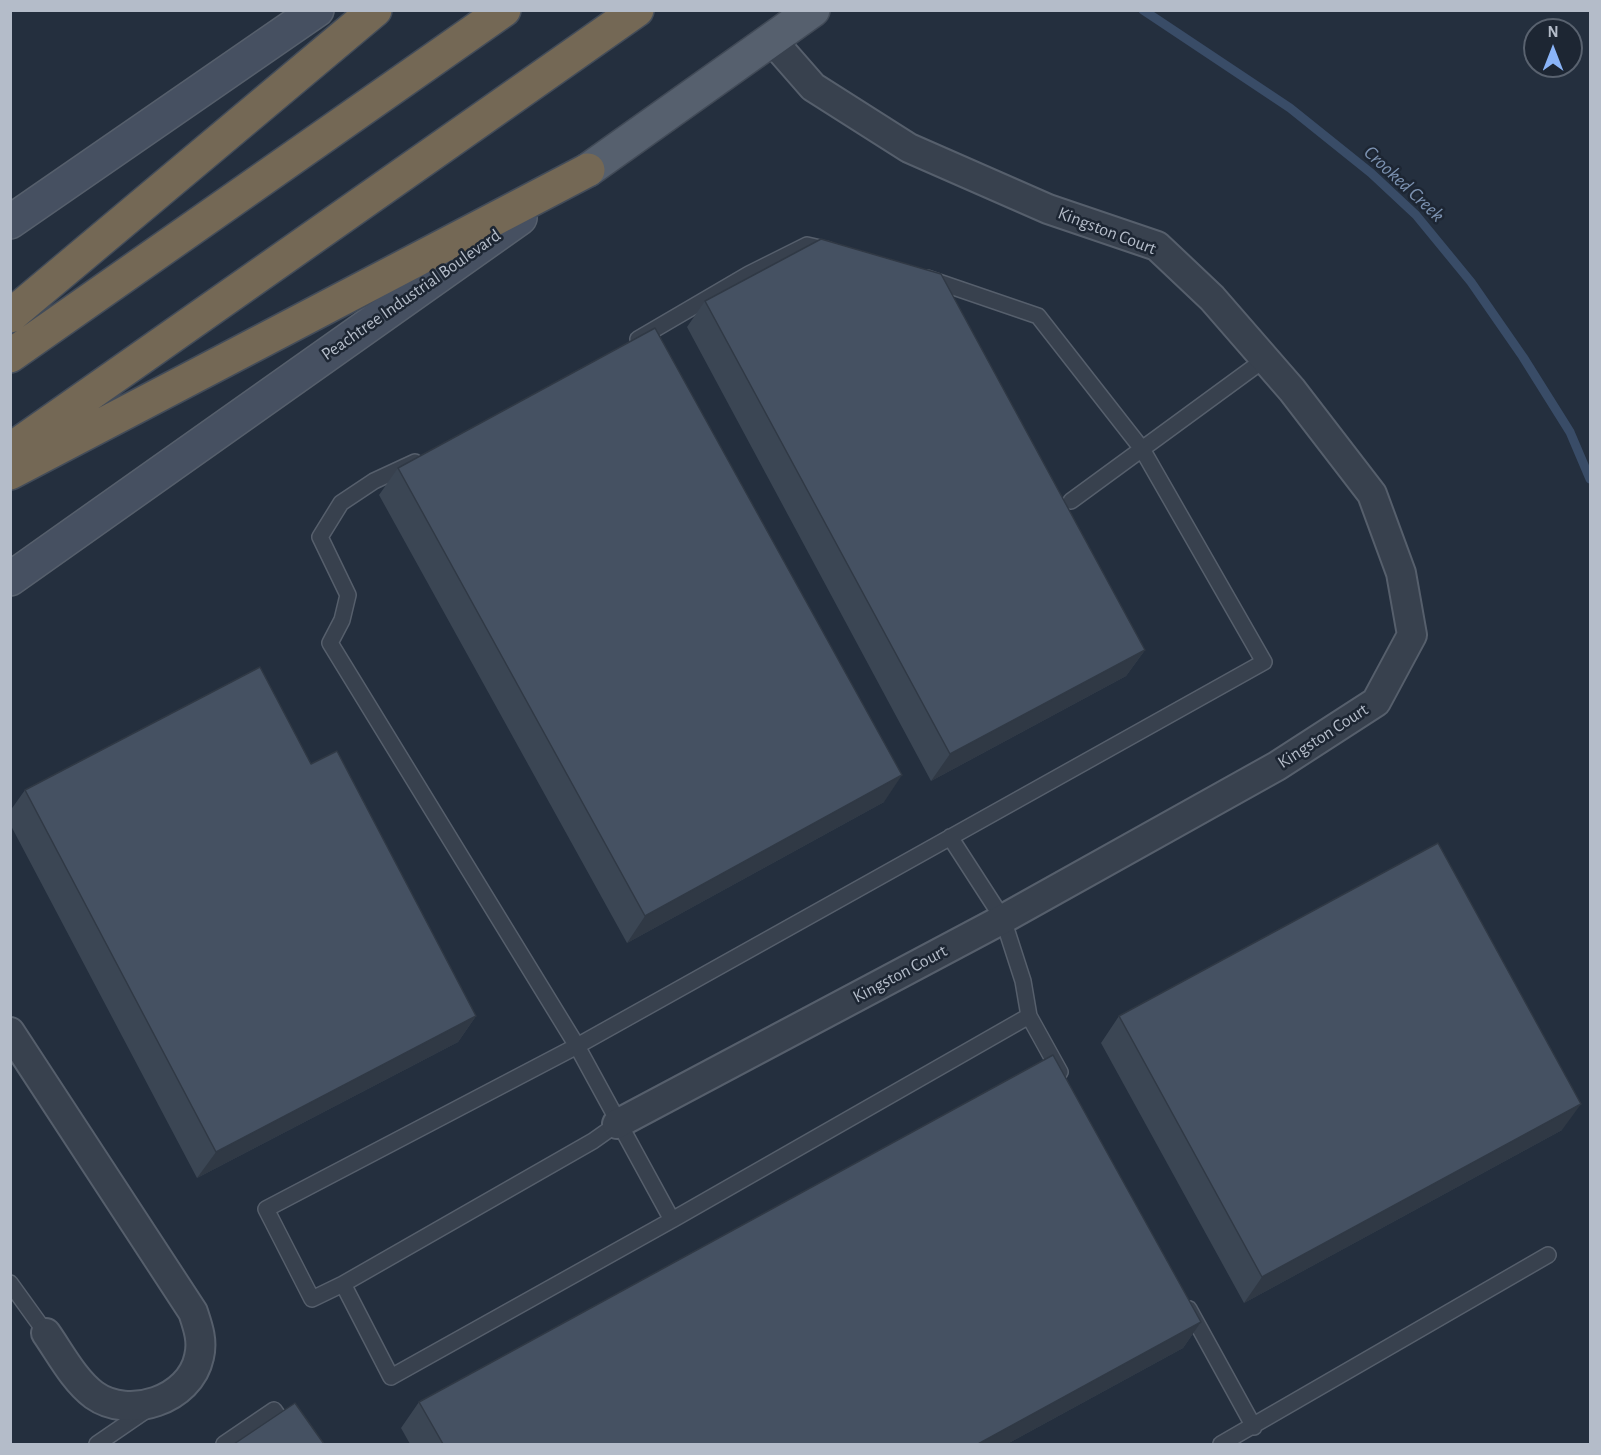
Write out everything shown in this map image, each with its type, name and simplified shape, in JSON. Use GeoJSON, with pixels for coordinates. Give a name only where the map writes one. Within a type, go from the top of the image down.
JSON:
{"type":"FeatureCollection","features":[{"type":"Feature","properties":{"kind":"highway"},"geometry":{"type":"LineString","coordinates":[[10,316],[375,10]]}},
{"type":"Feature","properties":{"kind":"highway"},"geometry":{"type":"LineString","coordinates":[[10,356],[504,10]]}},
{"type":"Feature","properties":{"kind":"highway"},"geometry":{"type":"LineString","coordinates":[[10,450],[637,10]]}},
{"type":"Feature","properties":{"kind":"highway"},"geometry":{"type":"LineString","coordinates":[[10,473],[588,170]]}},
{"type":"Feature","properties":{"kind":"main road"},"geometry":{"type":"LineString","coordinates":[[10,222],[317,10]]}},
{"type":"Feature","properties":{"kind":"main road","name":"Peachtree Industrial Boulevard"},"geometry":{"type":"LineString","coordinates":[[10,579],[813,10]]}},
{"type":"Feature","properties":{"kind":"street","name":"Kingston Court"},"geometry":{"type":"LineString","coordinates":[[617,1124],[1003,919],[1277,766],[1376,702],[1412,635],[1401,573],[1372,494],[1293,390],[1212,298],[1157,246],[1048,209],[909,148],[813,87],[771,39]]}},
{"type":"Feature","properties":{"kind":"street"},"geometry":{"type":"LineString","coordinates":[[10,1032],[193,1312],[200,1335],[199,1358],[191,1377],[179,1391],[159,1401],[136,1406],[114,1403],[95,1396],[81,1383],[46,1334]]}},
{"type":"Feature","properties":{"kind":"lane"},"geometry":{"type":"LineString","coordinates":[[622,348],[749,274],[807,245],[841,253]]}},
{"type":"Feature","properties":{"kind":"lane"},"geometry":{"type":"LineString","coordinates":[[617,1124],[594,1141],[343,1284],[312,1299],[266,1209],[577,1046],[1264,662],[1142,449],[1038,316],[915,274]]}},
{"type":"Feature","properties":{"kind":"lane"},"geometry":{"type":"LineString","coordinates":[[1071,501],[1265,359]]}},
{"type":"Feature","properties":{"kind":"lane"},"geometry":{"type":"LineString","coordinates":[[428,455],[374,481],[341,503],[320,537],[348,595],[342,620],[330,643],[577,1046],[617,1124],[672,1220]]}},
{"type":"Feature","properties":{"kind":"lane"},"geometry":{"type":"LineString","coordinates":[[951,837],[1003,919],[1023,981],[1029,1016],[1069,1088]]}},
{"type":"Feature","properties":{"kind":"lane"},"geometry":{"type":"LineString","coordinates":[[343,1284],[391,1377],[1029,1016]]}},
{"type":"Feature","properties":{"kind":"lane"},"geometry":{"type":"LineString","coordinates":[[1221,1444],[1548,1255]]}},
{"type":"Feature","properties":{"kind":"lane"},"geometry":{"type":"LineString","coordinates":[[10,1283],[46,1334]]}},
{"type":"Feature","properties":{"kind":"lane"},"geometry":{"type":"LineString","coordinates":[[1181,1293],[1254,1427]]}},
{"type":"Feature","properties":{"kind":"lane"},"geometry":{"type":"LineString","coordinates":[[97,1444],[159,1401]]}},
{"type":"Feature","properties":{"kind":"lane"},"geometry":{"type":"LineString","coordinates":[[224,1444],[274,1410],[298,1444]]}},
{"type":"Feature","properties":{"kind":"building"},"geometry":{"type":"Polygon","coordinates":[[[821,239],[941,274],[1145,650],[950,754],[705,301],[821,239]]]}},
{"type":"Feature","properties":{"kind":"building"},"geometry":{"type":"Polygon","coordinates":[[[655,328],[902,775],[645,916],[398,468],[655,328]]]}},
{"type":"Feature","properties":{"kind":"building"},"geometry":{"type":"Polygon","coordinates":[[[260,667],[311,764],[337,751],[476,1016],[216,1152],[25,790],[260,667]]]}},
{"type":"Feature","properties":{"kind":"building"},"geometry":{"type":"Polygon","coordinates":[[[1438,843],[1581,1104],[1262,1277],[1119,1016],[1438,843]]]}},
{"type":"Feature","properties":{"kind":"building"},"geometry":{"type":"Polygon","coordinates":[[[1053,1055],[1201,1322],[978,1444],[443,1444],[419,1402],[1053,1055]]]}},
{"type":"Feature","properties":{"kind":"building"},"geometry":{"type":"Polygon","coordinates":[[[295,1403],[324,1444],[234,1444],[295,1403]]]}},
{"type":"Feature","properties":{"kind":"waterway","name":"Crooked Creek"},"geometry":{"type":"LineString","coordinates":[[1143,10],[1290,108],[1371,173],[1416,215],[1471,282],[1523,357],[1570,432],[1590,479]]}}]}
